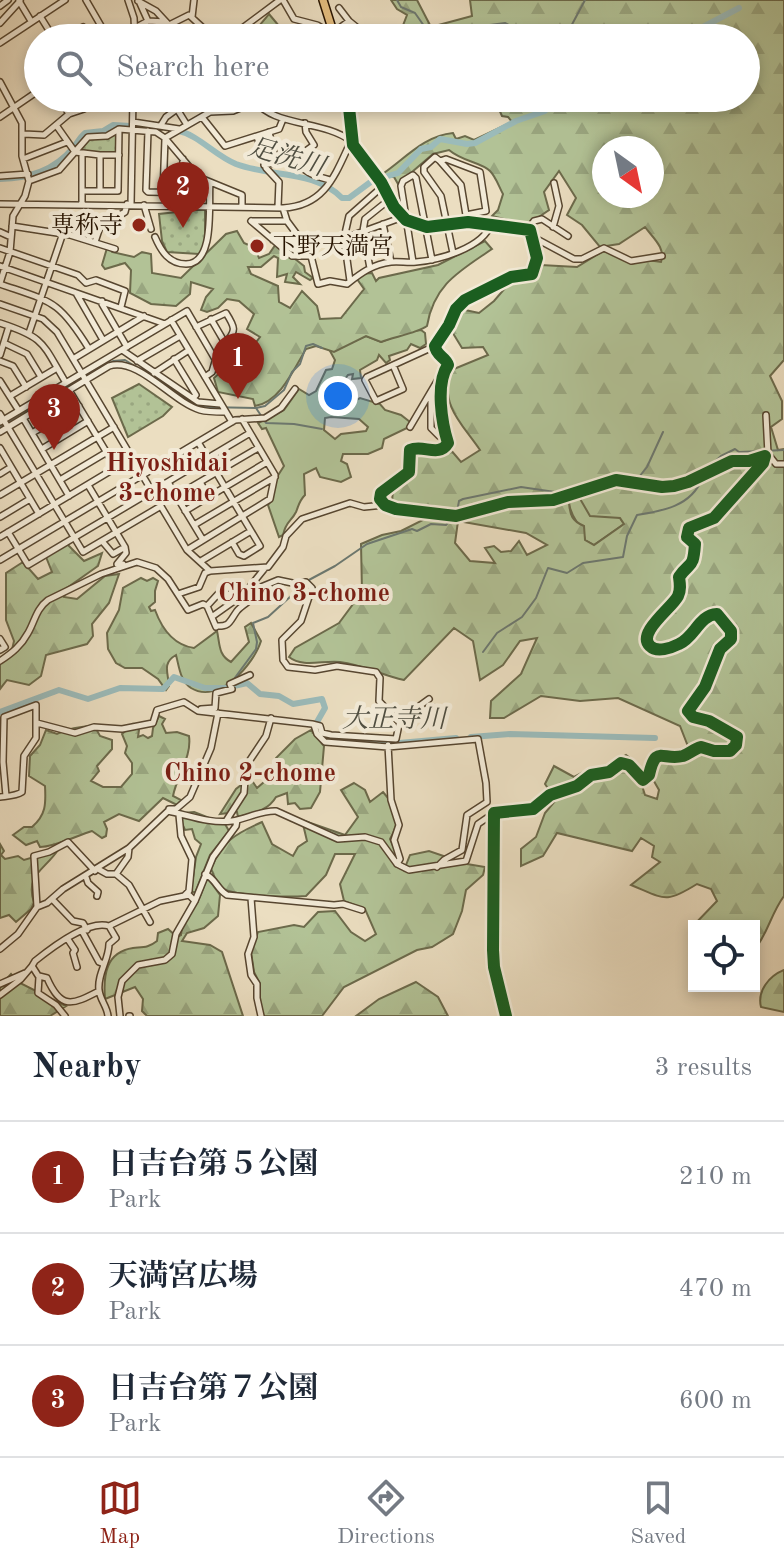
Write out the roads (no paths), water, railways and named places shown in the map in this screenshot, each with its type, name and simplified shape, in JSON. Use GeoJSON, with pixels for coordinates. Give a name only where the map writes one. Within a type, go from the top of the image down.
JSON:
{"type":"FeatureCollection","features":[{"type":"Feature","properties":{"kind":"main road"},"geometry":{"type":"LineString","coordinates":[[323,0],[330,24]]}},
{"type":"Feature","properties":{"kind":"main road"},"geometry":{"type":"LineString","coordinates":[[349,112],[351,141],[404,218],[426,227],[447,225],[467,218],[530,230],[537,258],[532,274],[511,277],[465,300],[456,309],[435,346],[437,354],[447,363],[441,387],[442,425],[448,443],[442,450],[415,447],[410,450],[409,472],[381,493],[380,499],[385,505],[454,516],[508,502],[553,500],[616,480],[662,487],[688,482],[732,461],[749,461],[767,452]]}},
{"type":"Feature","properties":{"kind":"main road"},"geometry":{"type":"LineString","coordinates":[[506,1016],[494,967],[494,813],[537,807],[550,795],[577,786],[591,775],[609,772],[621,763],[629,765],[643,780],[649,775],[652,761],[663,754],[686,755],[701,747],[730,751],[736,745],[737,737],[709,721],[693,717],[688,711],[705,687],[720,649],[731,639],[731,631],[717,614],[706,616],[681,644],[660,650],[652,648],[646,637],[677,599],[679,577],[694,559],[695,544],[687,537],[689,528],[714,518],[763,463],[767,452]]}},
{"type":"Feature","properties":{"kind":"street"},"geometry":{"type":"LineString","coordinates":[[0,6],[8,0]]}},
{"type":"Feature","properties":{"kind":"street"},"geometry":{"type":"LineString","coordinates":[[27,24],[52,3],[65,0]]}},
{"type":"Feature","properties":{"kind":"street"},"geometry":{"type":"LineString","coordinates":[[86,0],[100,24]]}},
{"type":"Feature","properties":{"kind":"street"},"geometry":{"type":"LineString","coordinates":[[128,0],[135,24]]}},
{"type":"Feature","properties":{"kind":"street"},"geometry":{"type":"LineString","coordinates":[[139,0],[148,21]]}},
{"type":"Feature","properties":{"kind":"street"},"geometry":{"type":"LineString","coordinates":[[139,0],[168,24]]}},
{"type":"Feature","properties":{"kind":"street"},"geometry":{"type":"LineString","coordinates":[[192,17],[194,0]]}},
{"type":"Feature","properties":{"kind":"street"},"geometry":{"type":"LineString","coordinates":[[248,24],[281,0],[294,19],[313,24]]}},
{"type":"Feature","properties":{"kind":"street"},"geometry":{"type":"LineString","coordinates":[[326,11],[333,0]]}},
{"type":"Feature","properties":{"kind":"street"},"geometry":{"type":"LineString","coordinates":[[0,23],[19,1],[31,21]]}},
{"type":"Feature","properties":{"kind":"street"},"geometry":{"type":"LineString","coordinates":[[339,8],[353,24]]}},
{"type":"Feature","properties":{"kind":"street"},"geometry":{"type":"LineString","coordinates":[[144,24],[148,21],[168,24],[186,14],[199,24]]}},
{"type":"Feature","properties":{"kind":"street"},"geometry":{"type":"LineString","coordinates":[[40,16],[45,24]]}},
{"type":"Feature","properties":{"kind":"street"},"geometry":{"type":"LineString","coordinates":[[346,24],[349,21]]}},
{"type":"Feature","properties":{"kind":"street"},"geometry":{"type":"LineString","coordinates":[[0,43],[24,26]]}},
{"type":"Feature","properties":{"kind":"street"},"geometry":{"type":"LineString","coordinates":[[0,82],[21,120],[23,159],[29,177],[27,190],[13,216],[10,252],[2,267],[0,284],[57,306],[67,315],[89,349]]}},
{"type":"Feature","properties":{"kind":"street"},"geometry":{"type":"LineString","coordinates":[[0,117],[24,100]]}},
{"type":"Feature","properties":{"kind":"street"},"geometry":{"type":"LineString","coordinates":[[24,134],[44,135],[75,112]]}},
{"type":"Feature","properties":{"kind":"street"},"geometry":{"type":"LineString","coordinates":[[95,242],[100,227],[125,212],[129,204],[132,112]]}},
{"type":"Feature","properties":{"kind":"street"},"geometry":{"type":"LineString","coordinates":[[161,125],[173,112]]}},
{"type":"Feature","properties":{"kind":"street"},"geometry":{"type":"LineString","coordinates":[[179,112],[187,125]]}},
{"type":"Feature","properties":{"kind":"street"},"geometry":{"type":"LineString","coordinates":[[165,138],[210,112]]}},
{"type":"Feature","properties":{"kind":"street"},"geometry":{"type":"LineString","coordinates":[[0,204],[280,208],[303,205],[315,199],[328,185],[351,141],[340,132],[275,117],[269,112]]}},
{"type":"Feature","properties":{"kind":"street"},"geometry":{"type":"LineString","coordinates":[[202,117],[225,146],[279,129],[283,119]]}},
{"type":"Feature","properties":{"kind":"street"},"geometry":{"type":"LineString","coordinates":[[305,123],[306,132],[314,145],[296,158],[299,167],[328,185]]}},
{"type":"Feature","properties":{"kind":"street"},"geometry":{"type":"LineString","coordinates":[[56,125],[74,149],[82,204]]}},
{"type":"Feature","properties":{"kind":"street"},"geometry":{"type":"LineString","coordinates":[[132,125],[165,138],[198,177],[242,195],[242,207]]}},
{"type":"Feature","properties":{"kind":"street"},"geometry":{"type":"LineString","coordinates":[[0,176],[29,177],[59,170],[74,149],[88,137],[107,136],[132,125],[161,125],[178,131]]}},
{"type":"Feature","properties":{"kind":"street"},"geometry":{"type":"LineString","coordinates":[[82,191],[118,191],[119,129]]}},
{"type":"Feature","properties":{"kind":"street"},"geometry":{"type":"LineString","coordinates":[[148,131],[146,190],[197,193]]}},
{"type":"Feature","properties":{"kind":"street"},"geometry":{"type":"LineString","coordinates":[[269,132],[276,162]]}},
{"type":"Feature","properties":{"kind":"street"},"geometry":{"type":"LineString","coordinates":[[257,136],[264,165],[280,187],[280,208],[312,256],[318,284],[330,281],[343,284],[351,282],[359,272],[391,262],[432,260],[453,253],[485,237],[491,224]]}},
{"type":"Feature","properties":{"kind":"street"},"geometry":{"type":"LineString","coordinates":[[163,193],[165,138]]}},
{"type":"Feature","properties":{"kind":"street"},"geometry":{"type":"LineString","coordinates":[[23,159],[74,149],[100,155],[119,155]]}},
{"type":"Feature","properties":{"kind":"street"},"geometry":{"type":"LineString","coordinates":[[100,155],[100,191]]}},
{"type":"Feature","properties":{"kind":"street"},"geometry":{"type":"LineString","coordinates":[[440,161],[446,159],[480,172],[486,211],[467,218],[461,185],[435,157],[424,167],[424,172],[441,194],[453,253]]}},
{"type":"Feature","properties":{"kind":"street"},"geometry":{"type":"LineString","coordinates":[[182,193],[183,159]]}},
{"type":"Feature","properties":{"kind":"street"},"geometry":{"type":"LineString","coordinates":[[264,165],[292,159]]}},
{"type":"Feature","properties":{"kind":"street"},"geometry":{"type":"LineString","coordinates":[[413,262],[401,186],[413,175],[432,260]]}},
{"type":"Feature","properties":{"kind":"street"},"geometry":{"type":"LineString","coordinates":[[197,206],[198,177]]}},
{"type":"Feature","properties":{"kind":"street"},"geometry":{"type":"LineString","coordinates":[[155,237],[166,257],[181,263],[193,263],[206,250],[210,182]]}},
{"type":"Feature","properties":{"kind":"street"},"geometry":{"type":"LineString","coordinates":[[351,282],[344,238],[351,212],[381,182]]}},
{"type":"Feature","properties":{"kind":"street"},"geometry":{"type":"LineString","coordinates":[[553,227],[559,206],[554,183]]}},
{"type":"Feature","properties":{"kind":"street"},"geometry":{"type":"LineString","coordinates":[[370,268],[363,231],[366,216],[390,199]]}},
{"type":"Feature","properties":{"kind":"street"},"geometry":{"type":"LineString","coordinates":[[144,205],[151,229]]}},
{"type":"Feature","properties":{"kind":"street"},"geometry":{"type":"LineString","coordinates":[[344,238],[404,218]]}},
{"type":"Feature","properties":{"kind":"street"},"geometry":{"type":"LineString","coordinates":[[527,230],[534,221],[542,219],[568,236]]}},
{"type":"Feature","properties":{"kind":"street"},"geometry":{"type":"LineString","coordinates":[[287,221],[251,221],[292,256],[312,256]]}},
{"type":"Feature","properties":{"kind":"street"},"geometry":{"type":"LineString","coordinates":[[383,224],[391,262]]}},
{"type":"Feature","properties":{"kind":"street"},"geometry":{"type":"LineString","coordinates":[[12,226],[63,233],[115,249]]}},
{"type":"Feature","properties":{"kind":"street"},"geometry":{"type":"LineString","coordinates":[[0,232],[11,237]]}},
{"type":"Feature","properties":{"kind":"street"},"geometry":{"type":"LineString","coordinates":[[29,333],[63,233]]}},
{"type":"Feature","properties":{"kind":"street"},"geometry":{"type":"LineString","coordinates":[[533,237],[574,259],[582,259],[604,248],[631,261],[662,256]]}},
{"type":"Feature","properties":{"kind":"street"},"geometry":{"type":"LineString","coordinates":[[273,240],[303,240]]}},
{"type":"Feature","properties":{"kind":"street"},"geometry":{"type":"LineString","coordinates":[[0,248],[78,275],[86,283],[96,280],[125,291],[121,307]]}},
{"type":"Feature","properties":{"kind":"street"},"geometry":{"type":"LineString","coordinates":[[2,267],[168,322],[189,350],[232,422]]}},
{"type":"Feature","properties":{"kind":"street"},"geometry":{"type":"LineString","coordinates":[[75,292],[103,340]]}},
{"type":"Feature","properties":{"kind":"street"},"geometry":{"type":"LineString","coordinates":[[102,301],[124,348],[137,361],[202,403],[223,408]]}},
{"type":"Feature","properties":{"kind":"street"},"geometry":{"type":"LineString","coordinates":[[0,304],[35,316],[53,327],[187,550],[210,571]]}},
{"type":"Feature","properties":{"kind":"street"},"geometry":{"type":"LineString","coordinates":[[0,432],[4,422],[19,411],[187,311],[215,359]]}},
{"type":"Feature","properties":{"kind":"street"},"geometry":{"type":"LineString","coordinates":[[196,327],[226,313],[235,326],[234,333],[215,359],[212,372],[205,377]]}},
{"type":"Feature","properties":{"kind":"street"},"geometry":{"type":"LineString","coordinates":[[73,359],[145,315]]}},
{"type":"Feature","properties":{"kind":"street"},"geometry":{"type":"LineString","coordinates":[[211,319],[225,343]]}},
{"type":"Feature","properties":{"kind":"street"},"geometry":{"type":"LineString","coordinates":[[0,323],[40,340],[66,383]]}},
{"type":"Feature","properties":{"kind":"street"},"geometry":{"type":"LineString","coordinates":[[9,326],[0,358],[13,366],[26,387]]}},
{"type":"Feature","properties":{"kind":"street"},"geometry":{"type":"LineString","coordinates":[[137,361],[180,336]]}},
{"type":"Feature","properties":{"kind":"street"},"geometry":{"type":"LineString","coordinates":[[4,343],[27,354],[41,377]]}},
{"type":"Feature","properties":{"kind":"street"},"geometry":{"type":"LineString","coordinates":[[393,365],[403,389],[376,401],[365,380],[393,365],[435,346]]}},
{"type":"Feature","properties":{"kind":"street"},"geometry":{"type":"LineString","coordinates":[[154,373],[189,350]]}},
{"type":"Feature","properties":{"kind":"street"},"geometry":{"type":"LineString","coordinates":[[174,359],[196,395],[193,398]]}},
{"type":"Feature","properties":{"kind":"street"},"geometry":{"type":"LineString","coordinates":[[4,422],[23,418],[109,366],[123,364],[197,410],[223,408]]}},
{"type":"Feature","properties":{"kind":"street"},"geometry":{"type":"LineString","coordinates":[[10,396],[57,368]]}},
{"type":"Feature","properties":{"kind":"street"},"geometry":{"type":"LineString","coordinates":[[410,427],[444,371]]}},
{"type":"Feature","properties":{"kind":"street"},"geometry":{"type":"LineString","coordinates":[[0,381],[19,411]]}},
{"type":"Feature","properties":{"kind":"street"},"geometry":{"type":"LineString","coordinates":[[0,560],[232,422],[263,419],[281,408],[295,389]]}},
{"type":"Feature","properties":{"kind":"street"},"geometry":{"type":"LineString","coordinates":[[69,390],[116,468]]}},
{"type":"Feature","properties":{"kind":"street"},"geometry":{"type":"LineString","coordinates":[[431,393],[431,428],[439,436],[447,438]]}},
{"type":"Feature","properties":{"kind":"street"},"geometry":{"type":"LineString","coordinates":[[32,433],[79,406]]}},
{"type":"Feature","properties":{"kind":"street"},"geometry":{"type":"LineString","coordinates":[[419,413],[431,419]]}},
{"type":"Feature","properties":{"kind":"street"},"geometry":{"type":"LineString","coordinates":[[766,415],[767,452],[776,464],[784,464]]}},
{"type":"Feature","properties":{"kind":"street"},"geometry":{"type":"LineString","coordinates":[[23,418],[69,496]]}},
{"type":"Feature","properties":{"kind":"street"},"geometry":{"type":"LineString","coordinates":[[187,550],[268,501],[275,477],[242,419]]}},
{"type":"Feature","properties":{"kind":"street"},"geometry":{"type":"LineString","coordinates":[[42,449],[88,421]]}},
{"type":"Feature","properties":{"kind":"street"},"geometry":{"type":"LineString","coordinates":[[4,422],[83,552],[161,506]]}},
{"type":"Feature","properties":{"kind":"street"},"geometry":{"type":"LineString","coordinates":[[0,495],[114,427]]}},
{"type":"Feature","properties":{"kind":"street"},"geometry":{"type":"LineString","coordinates":[[8,532],[28,565],[250,433]]}},
{"type":"Feature","properties":{"kind":"street"},"geometry":{"type":"LineString","coordinates":[[198,442],[260,546],[244,556],[239,554],[232,542]]}},
{"type":"Feature","properties":{"kind":"street"},"geometry":{"type":"LineString","coordinates":[[176,496],[258,448]]}},
{"type":"Feature","properties":{"kind":"street"},"geometry":{"type":"LineString","coordinates":[[1,450],[39,514]]}},
{"type":"Feature","properties":{"kind":"street"},"geometry":{"type":"LineString","coordinates":[[60,480],[107,452]]}},
{"type":"Feature","properties":{"kind":"street"},"geometry":{"type":"LineString","coordinates":[[0,537],[132,458]]}},
{"type":"Feature","properties":{"kind":"street"},"geometry":{"type":"LineString","coordinates":[[185,511],[267,462]]}},
{"type":"Feature","properties":{"kind":"street"},"geometry":{"type":"LineString","coordinates":[[0,474],[11,467]]}},
{"type":"Feature","properties":{"kind":"street"},"geometry":{"type":"LineString","coordinates":[[194,525],[275,477]]}},
{"type":"Feature","properties":{"kind":"street"},"geometry":{"type":"LineString","coordinates":[[168,482],[203,540]]}},
{"type":"Feature","properties":{"kind":"street"},"geometry":{"type":"LineString","coordinates":[[200,482],[209,497]]}},
{"type":"Feature","properties":{"kind":"street"},"geometry":{"type":"LineString","coordinates":[[88,485],[125,547],[126,553],[117,564],[137,562],[160,571],[188,610],[203,604],[207,606],[216,626],[230,624],[238,611],[254,597]]}},
{"type":"Feature","properties":{"kind":"street"},"geometry":{"type":"LineString","coordinates":[[0,517],[30,499]]}},
{"type":"Feature","properties":{"kind":"street"},"geometry":{"type":"LineString","coordinates":[[241,592],[271,565],[286,536],[302,519],[350,503],[364,507],[385,505]]}},
{"type":"Feature","properties":{"kind":"street"},"geometry":{"type":"LineString","coordinates":[[201,561],[251,531]]}},
{"type":"Feature","properties":{"kind":"street"},"geometry":{"type":"LineString","coordinates":[[102,541],[113,554],[125,547]]}},
{"type":"Feature","properties":{"kind":"street"},"geometry":{"type":"LineString","coordinates":[[0,661],[18,648],[40,605],[101,574],[137,562]]}},
{"type":"Feature","properties":{"kind":"street"},"geometry":{"type":"LineString","coordinates":[[178,594],[199,587],[205,573],[210,571],[265,568]]}},
{"type":"Feature","properties":{"kind":"street"},"geometry":{"type":"LineString","coordinates":[[213,616],[226,600],[278,580],[309,585],[312,592],[301,621],[282,640],[285,664],[302,670],[337,666],[376,672],[380,678],[379,701],[400,720]]}},
{"type":"Feature","properties":{"kind":"street"},"geometry":{"type":"LineString","coordinates":[[207,606],[218,594],[226,600]]}},
{"type":"Feature","properties":{"kind":"street"},"geometry":{"type":"LineString","coordinates":[[0,639],[5,647],[0,650]]}},
{"type":"Feature","properties":{"kind":"street"},"geometry":{"type":"LineString","coordinates":[[196,709],[215,708],[216,693],[250,675]]}},
{"type":"Feature","properties":{"kind":"street"},"geometry":{"type":"LineString","coordinates":[[37,723],[75,733],[94,727],[122,729],[153,723],[157,710],[184,702],[196,709],[218,713],[320,726],[322,733],[331,735],[396,739],[400,720],[429,699]]}},
{"type":"Feature","properties":{"kind":"street"},"geometry":{"type":"LineString","coordinates":[[36,705],[37,723],[36,738],[24,756],[22,792],[3,797],[4,717],[36,705]]}},
{"type":"Feature","properties":{"kind":"street"},"geometry":{"type":"LineString","coordinates":[[400,720],[432,707],[442,710]]}},
{"type":"Feature","properties":{"kind":"street"},"geometry":{"type":"LineString","coordinates":[[0,949],[18,934],[37,907],[129,848],[164,812],[176,809],[190,797],[211,748],[218,713]]}},
{"type":"Feature","properties":{"kind":"street"},"geometry":{"type":"LineString","coordinates":[[226,821],[244,793],[246,766],[266,736],[271,718]]}},
{"type":"Feature","properties":{"kind":"street"},"geometry":{"type":"LineString","coordinates":[[314,725],[325,742],[388,747],[478,739],[487,802],[467,815],[462,850],[437,867]]}},
{"type":"Feature","properties":{"kind":"street"},"geometry":{"type":"LineString","coordinates":[[389,739],[391,800],[399,825],[394,840],[400,859],[397,864]]}},
{"type":"Feature","properties":{"kind":"street"},"geometry":{"type":"LineString","coordinates":[[164,812],[226,821],[276,811],[338,839],[365,837],[381,842],[397,864],[409,870],[466,861],[478,824],[494,813]]}},
{"type":"Feature","properties":{"kind":"street"},"geometry":{"type":"LineString","coordinates":[[179,815],[181,836],[192,859],[193,872],[189,891],[181,897]]}},
{"type":"Feature","properties":{"kind":"street"},"geometry":{"type":"LineString","coordinates":[[120,1016],[118,997],[122,981],[138,965],[165,960],[172,954],[176,934],[195,901],[213,857],[236,826],[237,820]]}},
{"type":"Feature","properties":{"kind":"street"},"geometry":{"type":"LineString","coordinates":[[37,907],[34,856],[68,842],[97,870],[116,874],[129,885],[150,922]]}},
{"type":"Feature","properties":{"kind":"street"},"geometry":{"type":"LineString","coordinates":[[116,874],[128,857],[129,848]]}},
{"type":"Feature","properties":{"kind":"street"},"geometry":{"type":"LineString","coordinates":[[205,874],[213,877],[221,892],[227,895],[343,904],[362,910]]}},
{"type":"Feature","properties":{"kind":"street"},"geometry":{"type":"LineString","coordinates":[[86,877],[98,892],[97,896]]}},
{"type":"Feature","properties":{"kind":"street"},"geometry":{"type":"LineString","coordinates":[[109,926],[142,908],[189,895],[195,901]]}},
{"type":"Feature","properties":{"kind":"street"},"geometry":{"type":"LineString","coordinates":[[251,898],[254,937],[248,954],[251,975],[257,984],[261,1016]]}},
{"type":"Feature","properties":{"kind":"street"},"geometry":{"type":"LineString","coordinates":[[52,899],[73,921],[83,923],[88,942],[99,962],[104,964]]}},
{"type":"Feature","properties":{"kind":"street"},"geometry":{"type":"LineString","coordinates":[[0,995],[67,938],[103,924],[109,926],[116,938],[94,951]]}},
{"type":"Feature","properties":{"kind":"street"},"geometry":{"type":"LineString","coordinates":[[67,938],[75,950]]}},
{"type":"Feature","properties":{"kind":"street"},"geometry":{"type":"LineString","coordinates":[[77,967],[73,953],[88,942]]}},
{"type":"Feature","properties":{"kind":"street"},"geometry":{"type":"LineString","coordinates":[[108,1016],[99,991],[109,944]]}},
{"type":"Feature","properties":{"kind":"street"},"geometry":{"type":"LineString","coordinates":[[32,966],[39,976],[47,978],[58,998]]}},
{"type":"Feature","properties":{"kind":"street"},"geometry":{"type":"LineString","coordinates":[[0,984],[25,973]]}},
{"type":"Feature","properties":{"kind":"street"},"geometry":{"type":"LineString","coordinates":[[39,976],[37,989],[42,997],[56,1005],[64,1015],[78,1001],[99,991]]}},
{"type":"Feature","properties":{"kind":"street"},"geometry":{"type":"LineString","coordinates":[[42,997],[58,998],[65,1002],[78,1001]]}},
{"type":"Feature","properties":{"kind":"waterway"},"geometry":{"type":"LineString","coordinates":[[397,0],[401,7],[415,13],[423,24]]}},
{"type":"Feature","properties":{"kind":"waterway"},"geometry":{"type":"LineString","coordinates":[[572,24],[585,0]]}},
{"type":"Feature","properties":{"kind":"waterway","name":"足洗川"},"geometry":{"type":"LineString","coordinates":[[709,24],[739,8]]}},
{"type":"Feature","properties":{"kind":"waterway"},"geometry":{"type":"LineString","coordinates":[[497,24],[507,24]]}},
{"type":"Feature","properties":{"kind":"waterway","name":"足洗川"},"geometry":{"type":"LineString","coordinates":[[176,130],[192,136],[236,164],[306,178],[331,189],[342,198],[349,198],[372,181],[398,173],[421,149],[431,147],[440,139],[475,143],[516,121],[542,112]]}},
{"type":"Feature","properties":{"kind":"waterway","name":"足洗川"},"geometry":{"type":"LineString","coordinates":[[0,179],[31,175],[50,167],[66,155],[85,133],[103,131],[113,125],[149,127]]}},
{"type":"Feature","properties":{"kind":"waterway"},"geometry":{"type":"LineString","coordinates":[[256,408],[265,406],[284,390],[292,372],[300,364],[306,346],[313,344],[322,348]]}},
{"type":"Feature","properties":{"kind":"waterway"},"geometry":{"type":"LineString","coordinates":[[88,375],[113,361],[125,360],[195,404],[256,408],[266,423],[322,429]]}},
{"type":"Feature","properties":{"kind":"waterway"},"geometry":{"type":"LineString","coordinates":[[0,427],[81,379]]}},
{"type":"Feature","properties":{"kind":"waterway"},"geometry":{"type":"LineString","coordinates":[[457,512],[459,501],[463,499],[521,487],[555,492],[613,475],[639,477],[663,432]]}},
{"type":"Feature","properties":{"kind":"waterway"},"geometry":{"type":"LineString","coordinates":[[706,469],[735,449],[739,452],[784,450]]}},
{"type":"Feature","properties":{"kind":"waterway"},"geometry":{"type":"LineString","coordinates":[[483,652],[497,633],[522,617],[536,598],[548,568],[567,573],[583,563],[623,557],[627,536],[637,515],[675,506],[691,495],[702,479]]}},
{"type":"Feature","properties":{"kind":"waterway"},"geometry":{"type":"LineString","coordinates":[[307,581],[367,544],[412,529],[417,531],[431,524],[446,525],[453,517]]}},
{"type":"Feature","properties":{"kind":"waterway"},"geometry":{"type":"LineString","coordinates":[[234,679],[256,649],[253,623],[268,617],[303,585]]}},
{"type":"Feature","properties":{"kind":"waterway","name":"大正寺川"},"geometry":{"type":"LineString","coordinates":[[0,712],[59,690],[88,699],[120,688],[163,689],[174,677],[205,688],[247,683],[260,694],[279,696],[293,704],[322,699],[325,708],[317,722],[322,736],[399,743],[456,738]]}},
{"type":"Feature","properties":{"kind":"waterway","name":"大正寺川"},"geometry":{"type":"LineString","coordinates":[[471,737],[510,734],[655,738]]}},
{"type":"Feature","properties":{"kind":"place","name":"専称寺"},"geometry":{"type":"Point","coordinates":[139,225]}},
{"type":"Feature","properties":{"kind":"place","name":"天満宮広場"},"geometry":{"type":"Point","coordinates":[183,228]}},
{"type":"Feature","properties":{"kind":"place","name":"下野天満宮"},"geometry":{"type":"Point","coordinates":[257,246]}},
{"type":"Feature","properties":{"kind":"place","name":"日吉台第５公園"},"geometry":{"type":"Point","coordinates":[238,399]}},
{"type":"Feature","properties":{"kind":"place","name":"日吉台第７公園"},"geometry":{"type":"Point","coordinates":[54,450]}},
{"type":"Feature","properties":{"kind":"district","name":"Hiyoshidai 3-chome"},"geometry":{"type":"Point","coordinates":[167,477]}},
{"type":"Feature","properties":{"kind":"district","name":"Chino 3-chome"},"geometry":{"type":"Point","coordinates":[304,592]}},
{"type":"Feature","properties":{"kind":"district","name":"Chino 2-chome"},"geometry":{"type":"Point","coordinates":[250,772]}}]}
